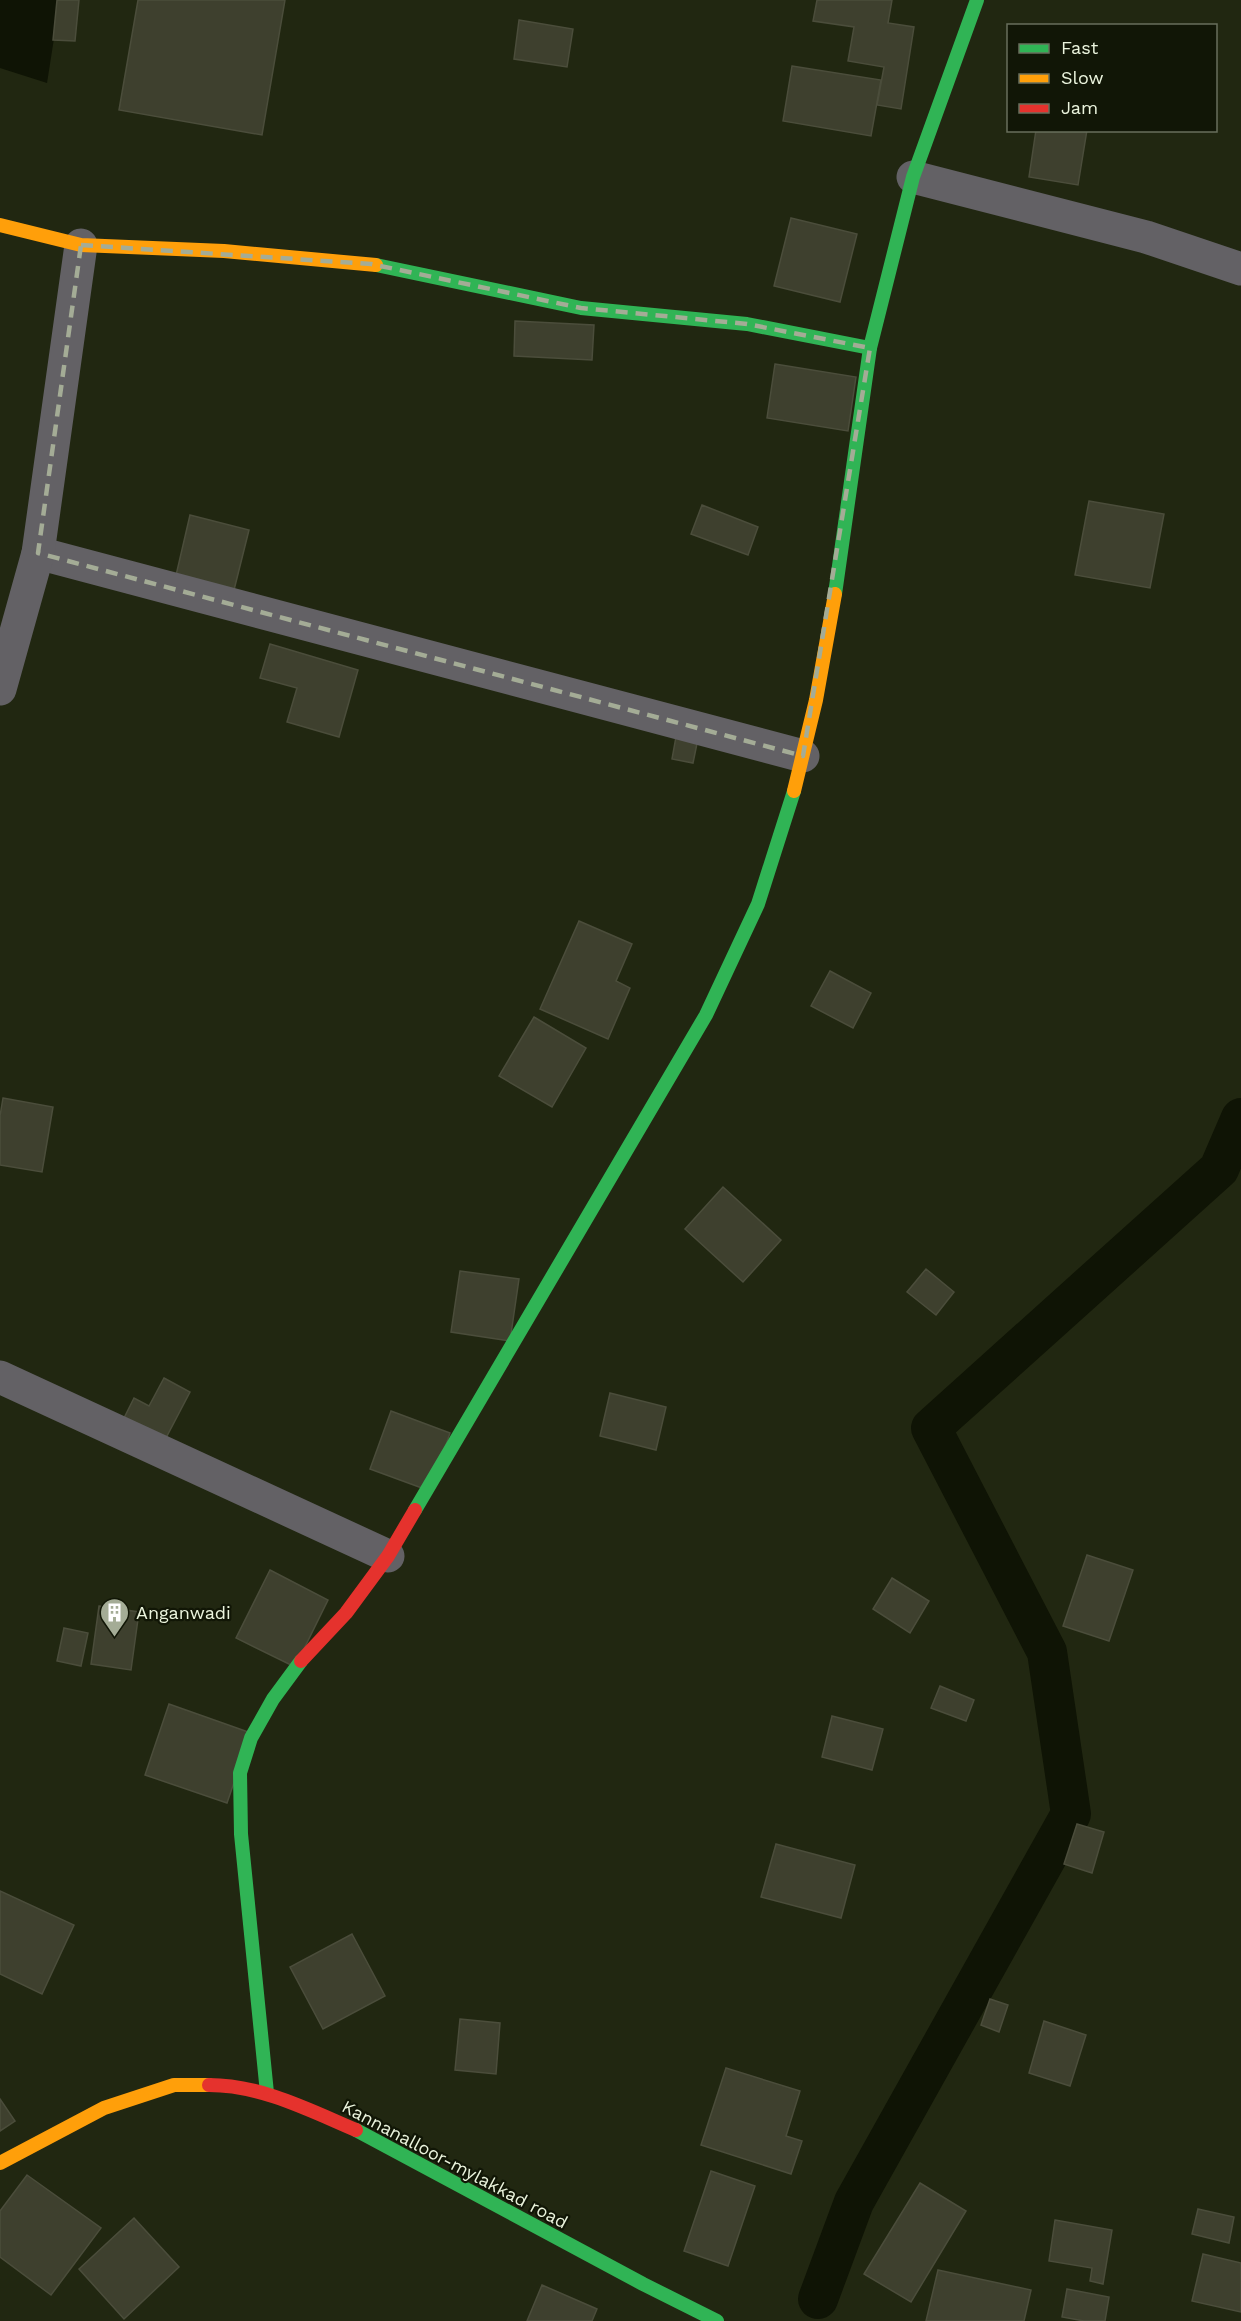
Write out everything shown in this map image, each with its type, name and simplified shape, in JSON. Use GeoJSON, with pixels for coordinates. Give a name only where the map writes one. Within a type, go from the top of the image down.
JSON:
{"type":"FeatureCollection","features":[{"type":"Feature","properties":{"kind":"street"},"geometry":{"type":"LineString","coordinates":[[267,2093],[241,1834],[240,1773],[251,1738],[273,1699],[304,1657],[346,1613],[388,1556],[706,1015],[758,904],[792,803],[803,756],[831,614],[870,348],[913,177],[977,0]]}},
{"type":"Feature","properties":{"kind":"street"},"geometry":{"type":"LineString","coordinates":[[913,177],[1146,237],[1241,269]]}},
{"type":"Feature","properties":{"kind":"street"},"geometry":{"type":"LineString","coordinates":[[0,225],[81,245],[224,251],[371,264],[581,308],[747,324],[870,348]]}},
{"type":"Feature","properties":{"kind":"street"},"geometry":{"type":"LineString","coordinates":[[0,689],[38,553],[81,245]]}},
{"type":"Feature","properties":{"kind":"street"},"geometry":{"type":"LineString","coordinates":[[38,553],[803,756]]}},
{"type":"Feature","properties":{"kind":"street"},"geometry":{"type":"LineString","coordinates":[[0,1377],[388,1556]]}},
{"type":"Feature","properties":{"kind":"street","name":"Kannanalloor-mylakkad road"},"geometry":{"type":"LineString","coordinates":[[0,2163],[104,2108],[174,2085],[222,2085],[267,2093],[369,2135],[643,2284],[717,2321]]}},
{"type":"Feature","properties":{"kind":"highlighted area"},"geometry":{"type":"Polygon","coordinates":[[[81,245],[371,264],[581,308],[747,324],[870,348],[803,756],[38,553],[81,245]]]}},
{"type":"Feature","properties":{"kind":"shaded area"},"geometry":{"type":"Polygon","coordinates":[[[0,0],[60,0],[47,83],[0,68],[0,0]]]}},
{"type":"Feature","properties":{"kind":"building"},"geometry":{"type":"Polygon","coordinates":[[[57,0],[79,0],[75,41],[53,40],[57,0]]]}},
{"type":"Feature","properties":{"kind":"building"},"geometry":{"type":"Polygon","coordinates":[[[138,0],[285,0],[262,135],[119,110],[138,0]]]}},
{"type":"Feature","properties":{"kind":"building"},"geometry":{"type":"Polygon","coordinates":[[[817,0],[892,0],[888,23],[914,27],[901,109],[877,105],[884,67],[848,61],[854,27],[813,21],[817,0]]]}},
{"type":"Feature","properties":{"kind":"building"},"geometry":{"type":"Polygon","coordinates":[[[519,20],[573,29],[567,67],[514,59],[519,20]]]}},
{"type":"Feature","properties":{"kind":"building"},"geometry":{"type":"Polygon","coordinates":[[[792,66],[881,80],[871,136],[783,121],[792,66]]]}},
{"type":"Feature","properties":{"kind":"building"},"geometry":{"type":"Polygon","coordinates":[[[1036,132],[1087,132],[1078,185],[1029,177],[1036,132]]]}},
{"type":"Feature","properties":{"kind":"building"},"geometry":{"type":"Polygon","coordinates":[[[791,218],[857,234],[840,302],[774,286],[791,218]]]}},
{"type":"Feature","properties":{"kind":"building"},"geometry":{"type":"Polygon","coordinates":[[[515,321],[594,325],[592,360],[514,356],[515,321]]]}},
{"type":"Feature","properties":{"kind":"building"},"geometry":{"type":"Polygon","coordinates":[[[775,364],[856,377],[848,431],[767,418],[775,364]]]}},
{"type":"Feature","properties":{"kind":"building"},"geometry":{"type":"Polygon","coordinates":[[[1089,501],[1164,514],[1150,588],[1075,575],[1089,501]]]}},
{"type":"Feature","properties":{"kind":"building"},"geometry":{"type":"Polygon","coordinates":[[[702,505],[758,527],[748,555],[691,534],[702,505]]]}},
{"type":"Feature","properties":{"kind":"building"},"geometry":{"type":"Polygon","coordinates":[[[190,515],[249,530],[232,598],[174,584],[190,515]]]}},
{"type":"Feature","properties":{"kind":"building"},"geometry":{"type":"Polygon","coordinates":[[[270,644],[358,670],[339,737],[287,722],[297,688],[260,678],[270,644]]]}},
{"type":"Feature","properties":{"kind":"building"},"geometry":{"type":"Polygon","coordinates":[[[679,720],[701,724],[693,763],[672,759],[679,720]]]}},
{"type":"Feature","properties":{"kind":"building"},"geometry":{"type":"Polygon","coordinates":[[[579,921],[632,944],[616,981],[630,988],[608,1039],[540,1009],[579,921]]]}},
{"type":"Feature","properties":{"kind":"building"},"geometry":{"type":"Polygon","coordinates":[[[830,971],[871,993],[853,1028],[811,1006],[830,971]]]}},
{"type":"Feature","properties":{"kind":"building"},"geometry":{"type":"Polygon","coordinates":[[[534,1017],[586,1048],[552,1107],[499,1076],[534,1017]]]}},
{"type":"Feature","properties":{"kind":"building"},"geometry":{"type":"Polygon","coordinates":[[[3,1098],[53,1107],[42,1172],[0,1165],[0,1116],[3,1098]]]}},
{"type":"Feature","properties":{"kind":"building"},"geometry":{"type":"Polygon","coordinates":[[[723,1187],[781,1240],[743,1282],[685,1229],[723,1187]]]}},
{"type":"Feature","properties":{"kind":"building"},"geometry":{"type":"Polygon","coordinates":[[[926,1269],[954,1292],[936,1315],[907,1292],[926,1269]]]}},
{"type":"Feature","properties":{"kind":"building"},"geometry":{"type":"Polygon","coordinates":[[[460,1271],[519,1279],[510,1341],[451,1332],[460,1271]]]}},
{"type":"Feature","properties":{"kind":"building"},"geometry":{"type":"Polygon","coordinates":[[[164,1378],[190,1392],[156,1457],[115,1436],[134,1398],[149,1406],[164,1378]]]}},
{"type":"Feature","properties":{"kind":"building"},"geometry":{"type":"Polygon","coordinates":[[[610,1393],[666,1407],[656,1450],[600,1436],[610,1393]]]}},
{"type":"Feature","properties":{"kind":"building"},"geometry":{"type":"Polygon","coordinates":[[[391,1411],[450,1433],[430,1491],[370,1469],[391,1411]]]}},
{"type":"Feature","properties":{"kind":"building"},"geometry":{"type":"Polygon","coordinates":[[[1087,1555],[1133,1570],[1109,1641],[1063,1626],[1087,1555]]]}},
{"type":"Feature","properties":{"kind":"building"},"geometry":{"type":"Polygon","coordinates":[[[270,1570],[328,1600],[295,1667],[236,1638],[270,1570]]]}},
{"type":"Feature","properties":{"kind":"building"},"geometry":{"type":"Polygon","coordinates":[[[892,1578],[929,1601],[910,1633],[873,1609],[892,1578]]]}},
{"type":"Feature","properties":{"kind":"building","name":"Anganwadi"},"geometry":{"type":"Polygon","coordinates":[[[99,1606],[139,1612],[131,1670],[91,1664],[99,1606]]]}},
{"type":"Feature","properties":{"kind":"building"},"geometry":{"type":"Polygon","coordinates":[[[64,1628],[88,1633],[81,1666],[57,1661],[64,1628]]]}},
{"type":"Feature","properties":{"kind":"building"},"geometry":{"type":"Polygon","coordinates":[[[940,1686],[974,1700],[966,1721],[931,1708],[940,1686]]]}},
{"type":"Feature","properties":{"kind":"building"},"geometry":{"type":"Polygon","coordinates":[[[169,1704],[251,1733],[227,1803],[145,1775],[169,1704]]]}},
{"type":"Feature","properties":{"kind":"building"},"geometry":{"type":"Polygon","coordinates":[[[832,1716],[883,1729],[872,1770],[822,1757],[832,1716]]]}},
{"type":"Feature","properties":{"kind":"building"},"geometry":{"type":"Polygon","coordinates":[[[1077,1824],[1104,1832],[1092,1873],[1064,1864],[1077,1824]]]}},
{"type":"Feature","properties":{"kind":"building"},"geometry":{"type":"Polygon","coordinates":[[[776,1844],[855,1865],[841,1918],[761,1897],[776,1844]]]}},
{"type":"Feature","properties":{"kind":"building"},"geometry":{"type":"Polygon","coordinates":[[[0,1891],[74,1925],[42,1994],[0,1974],[0,1891]]]}},
{"type":"Feature","properties":{"kind":"building"},"geometry":{"type":"Polygon","coordinates":[[[352,1934],[385,1996],[323,2029],[290,1967],[352,1934]]]}},
{"type":"Feature","properties":{"kind":"building"},"geometry":{"type":"Polygon","coordinates":[[[990,1999],[1008,2005],[999,2032],[981,2025],[990,1999]]]}},
{"type":"Feature","properties":{"kind":"building"},"geometry":{"type":"Polygon","coordinates":[[[460,2019],[500,2023],[496,2074],[455,2070],[460,2019]]]}},
{"type":"Feature","properties":{"kind":"building"},"geometry":{"type":"Polygon","coordinates":[[[1044,2021],[1086,2035],[1070,2086],[1029,2073],[1044,2021]]]}},
{"type":"Feature","properties":{"kind":"building"},"geometry":{"type":"Polygon","coordinates":[[[726,2068],[800,2091],[786,2136],[802,2141],[791,2174],[701,2145],[726,2068]]]}},
{"type":"Feature","properties":{"kind":"building"},"geometry":{"type":"Polygon","coordinates":[[[0,2099],[15,2121],[0,2131],[0,2099]]]}},
{"type":"Feature","properties":{"kind":"building"},"geometry":{"type":"Polygon","coordinates":[[[711,2171],[755,2186],[728,2266],[684,2251],[711,2171]]]}},
{"type":"Feature","properties":{"kind":"building"},"geometry":{"type":"Polygon","coordinates":[[[27,2175],[101,2228],[51,2295],[0,2257],[0,2211],[27,2175]]]}},
{"type":"Feature","properties":{"kind":"building"},"geometry":{"type":"Polygon","coordinates":[[[920,2183],[966,2211],[911,2302],[864,2274],[920,2183]]]}},
{"type":"Feature","properties":{"kind":"building"},"geometry":{"type":"Polygon","coordinates":[[[1198,2209],[1234,2217],[1229,2243],[1192,2234],[1198,2209]]]}},
{"type":"Feature","properties":{"kind":"building"},"geometry":{"type":"Polygon","coordinates":[[[134,2218],[179,2267],[124,2319],[79,2269],[134,2218]]]}},
{"type":"Feature","properties":{"kind":"building"},"geometry":{"type":"Polygon","coordinates":[[[1055,2220],[1112,2230],[1103,2284],[1090,2281],[1092,2268],[1049,2261],[1055,2220]]]}},
{"type":"Feature","properties":{"kind":"building"},"geometry":{"type":"Polygon","coordinates":[[[1203,2254],[1241,2263],[1241,2312],[1192,2301],[1203,2254]]]}},
{"type":"Feature","properties":{"kind":"building"},"geometry":{"type":"Polygon","coordinates":[[[938,2270],[1031,2290],[1024,2321],[926,2321],[938,2270]]]}},
{"type":"Feature","properties":{"kind":"building"},"geometry":{"type":"Polygon","coordinates":[[[542,2285],[597,2309],[592,2321],[527,2321],[542,2285]]]}},
{"type":"Feature","properties":{"kind":"building"},"geometry":{"type":"Polygon","coordinates":[[[1067,2289],[1109,2297],[1105,2321],[1084,2321],[1062,2317],[1067,2289]]]}},
{"type":"Feature","properties":{"kind":"waterway"},"geometry":{"type":"LineString","coordinates":[[818,2299],[854,2202],[1071,1814],[1047,1652],[931,1428],[1219,1169],[1241,1118]]}},
{"type":"Feature","properties":{"kind":"traffic: fast"},"geometry":{"type":"LineString","coordinates":[[835,594],[870,348],[913,177],[977,0]]}},
{"type":"Feature","properties":{"kind":"traffic: fast"},"geometry":{"type":"LineString","coordinates":[[376,265],[581,308],[747,324],[870,348]]}},
{"type":"Feature","properties":{"kind":"traffic: fast"},"geometry":{"type":"LineString","coordinates":[[415,1510],[706,1015],[758,904],[794,791]]}},
{"type":"Feature","properties":{"kind":"traffic: fast"},"geometry":{"type":"LineString","coordinates":[[267,2093],[241,1834],[240,1773],[251,1738],[273,1699],[301,1661]]}},
{"type":"Feature","properties":{"kind":"traffic: fast"},"geometry":{"type":"LineString","coordinates":[[356,2130],[643,2284],[717,2321]]}},
{"type":"Feature","properties":{"kind":"traffic: slow"},"geometry":{"type":"LineString","coordinates":[[0,225],[81,245],[224,251],[376,265]]}},
{"type":"Feature","properties":{"kind":"traffic: slow"},"geometry":{"type":"LineString","coordinates":[[794,791],[816,700],[835,594]]}},
{"type":"Feature","properties":{"kind":"traffic: slow"},"geometry":{"type":"LineString","coordinates":[[0,2163],[104,2108],[174,2085],[209,2085]]}},
{"type":"Feature","properties":{"kind":"traffic: jam"},"geometry":{"type":"LineString","coordinates":[[301,1661],[346,1613],[388,1556],[415,1510]]}},
{"type":"Feature","properties":{"kind":"traffic: jam"},"geometry":{"type":"LineString","coordinates":[[209,2085],[228,2086],[266,2094],[356,2130]]}},
{"type":"Feature","properties":{"kind":"place","name":"Anganwadi"},"geometry":{"type":"Point","coordinates":[115,1638]}}]}
